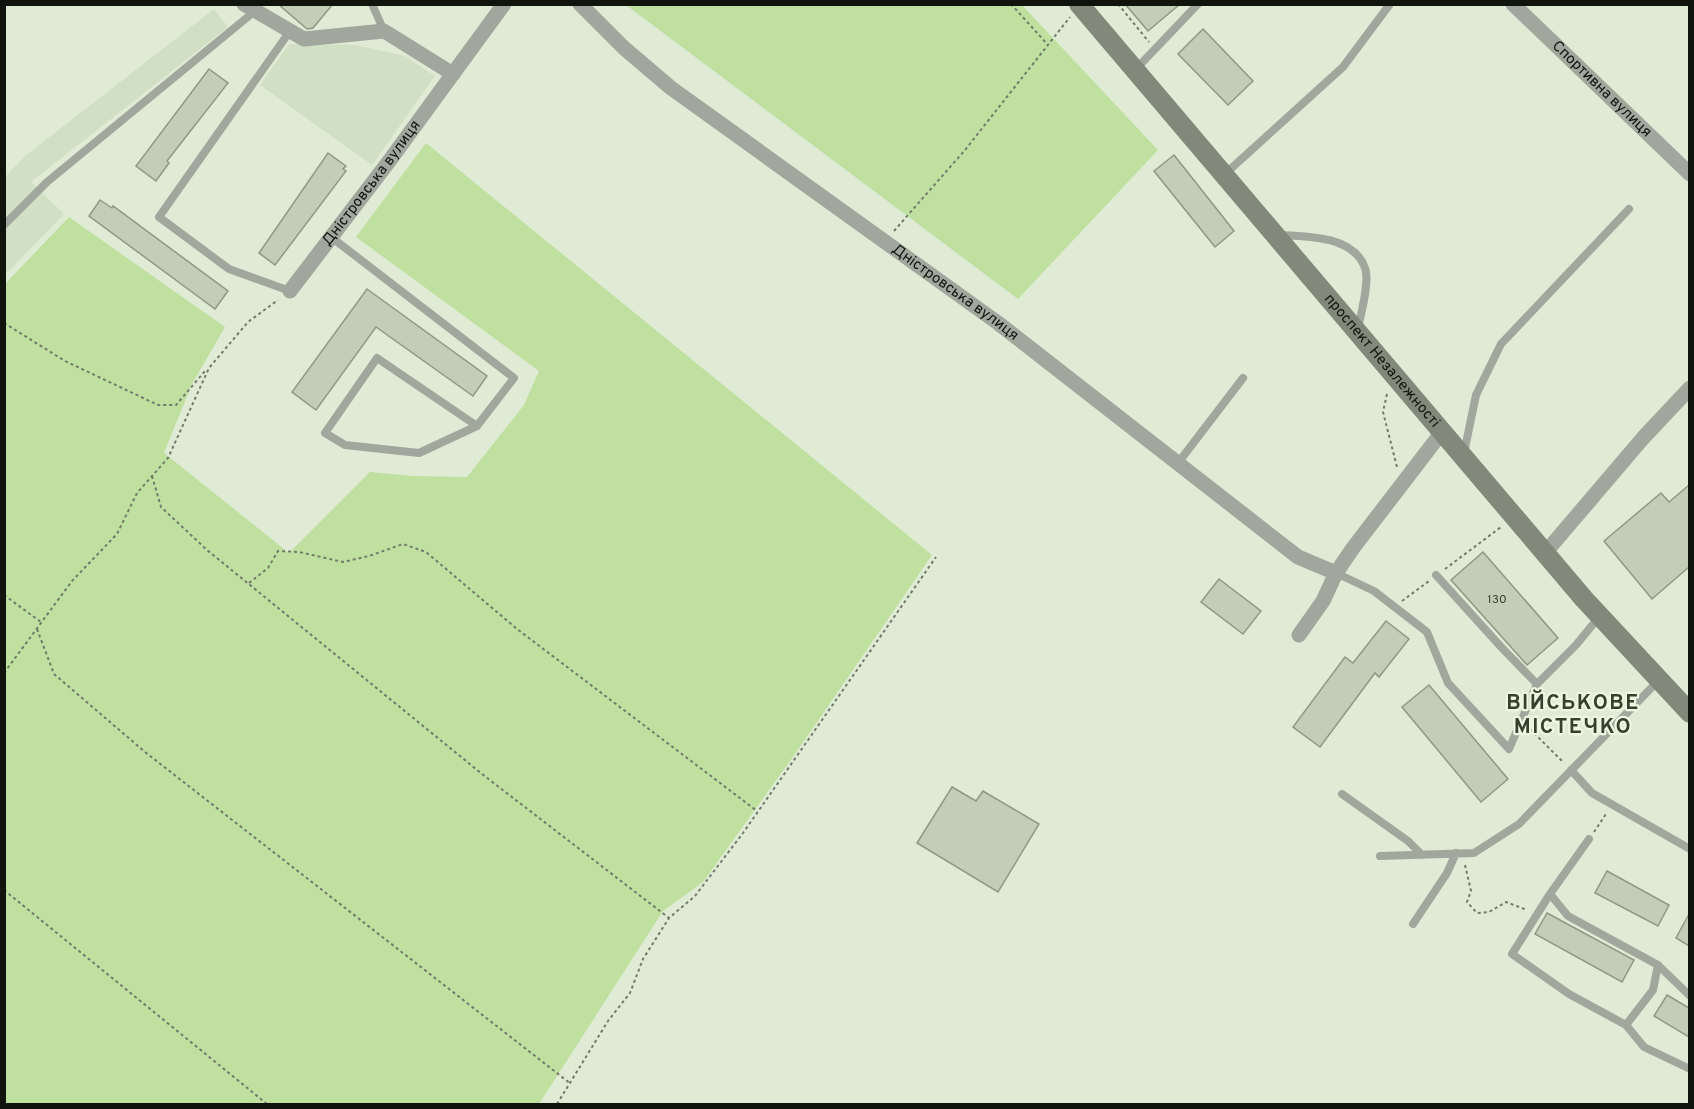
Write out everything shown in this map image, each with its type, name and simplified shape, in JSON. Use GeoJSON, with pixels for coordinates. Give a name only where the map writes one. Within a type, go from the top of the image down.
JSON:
{"type":"FeatureCollection","features":[{"type":"Feature","properties":{"kind":"main road","name":"проспект Незалежності"},"geometry":{"type":"LineString","coordinates":[[1076,9],[1135,70],[1599,617],[1689,713]]}},
{"type":"Feature","properties":{"kind":"street","name":"Дністровська вулиця"},"geometry":{"type":"LineString","coordinates":[[290,291],[504,4]]}},
{"type":"Feature","properties":{"kind":"street","name":"Дністровська вулиця"},"geometry":{"type":"LineString","coordinates":[[580,4],[624,48],[671,88],[998,323],[1298,557],[1336,573]]}},
{"type":"Feature","properties":{"kind":"street","name":"Спортивна вулиця"},"geometry":{"type":"LineString","coordinates":[[1513,4],[1689,174]]}},
{"type":"Feature","properties":{"kind":"street"},"geometry":{"type":"LineString","coordinates":[[249,8],[304,39],[384,31],[453,74]]}},
{"type":"Feature","properties":{"kind":"street"},"geometry":{"type":"LineString","coordinates":[[1545,553],[1689,388]]}},
{"type":"Feature","properties":{"kind":"street"},"geometry":{"type":"LineString","coordinates":[[1299,635],[1323,601],[1336,573],[1353,548],[1442,432]]}},
{"type":"Feature","properties":{"kind":"lane"},"geometry":{"type":"LineString","coordinates":[[372,4],[384,31]]}},
{"type":"Feature","properties":{"kind":"lane"},"geometry":{"type":"LineString","coordinates":[[1135,70],[1198,4]]}},
{"type":"Feature","properties":{"kind":"lane"},"geometry":{"type":"LineString","coordinates":[[1224,175],[1343,67],[1390,4]]}},
{"type":"Feature","properties":{"kind":"lane"},"geometry":{"type":"LineString","coordinates":[[4,225],[47,182],[249,8]]}},
{"type":"Feature","properties":{"kind":"lane"},"geometry":{"type":"LineString","coordinates":[[290,31],[159,217],[229,269],[290,291]]}},
{"type":"Feature","properties":{"kind":"lane"},"geometry":{"type":"LineString","coordinates":[[1463,457],[1476,396],[1501,344],[1629,209]]}},
{"type":"Feature","properties":{"kind":"lane"},"geometry":{"type":"LineString","coordinates":[[1274,234],[1318,238],[1338,243],[1355,252],[1366,269],[1365,296],[1357,332]]}},
{"type":"Feature","properties":{"kind":"lane"},"geometry":{"type":"LineString","coordinates":[[331,237],[514,378],[477,426],[419,453],[345,445],[325,433],[377,358],[477,426]]}},
{"type":"Feature","properties":{"kind":"lane"},"geometry":{"type":"LineString","coordinates":[[1178,463],[1243,378]]}},
{"type":"Feature","properties":{"kind":"lane"},"geometry":{"type":"LineString","coordinates":[[1336,573],[1374,591],[1427,632],[1448,683],[1509,749],[1537,684],[1576,645],[1599,617]]}},
{"type":"Feature","properties":{"kind":"lane"},"geometry":{"type":"LineString","coordinates":[[1436,575],[1537,684]]}},
{"type":"Feature","properties":{"kind":"lane"},"geometry":{"type":"LineString","coordinates":[[1380,856],[1474,853],[1519,824],[1659,681]]}},
{"type":"Feature","properties":{"kind":"lane"},"geometry":{"type":"LineString","coordinates":[[1572,770],[1592,793],[1689,849]]}},
{"type":"Feature","properties":{"kind":"lane"},"geometry":{"type":"LineString","coordinates":[[1342,794],[1408,841],[1422,855]]}},
{"type":"Feature","properties":{"kind":"lane"},"geometry":{"type":"LineString","coordinates":[[1589,839],[1550,894],[1512,954],[1569,994],[1626,1025],[1644,1047],[1689,1069]]}},
{"type":"Feature","properties":{"kind":"lane"},"geometry":{"type":"LineString","coordinates":[[1413,924],[1460,853]]}},
{"type":"Feature","properties":{"kind":"lane"},"geometry":{"type":"LineString","coordinates":[[1550,894],[1568,916],[1658,966],[1689,996]]}},
{"type":"Feature","properties":{"kind":"lane"},"geometry":{"type":"LineString","coordinates":[[1626,1025],[1653,990],[1658,966]]}},
{"type":"Feature","properties":{"kind":"path"},"geometry":{"type":"LineString","coordinates":[[1011,4],[1048,45]]}},
{"type":"Feature","properties":{"kind":"path"},"geometry":{"type":"LineString","coordinates":[[1118,4],[1154,49]]}},
{"type":"Feature","properties":{"kind":"path"},"geometry":{"type":"LineString","coordinates":[[885,242],[965,150],[1076,9]]}},
{"type":"Feature","properties":{"kind":"path"},"geometry":{"type":"LineString","coordinates":[[4,323],[65,361],[158,405],[176,405],[248,322],[290,291]]}},
{"type":"Feature","properties":{"kind":"path"},"geometry":{"type":"LineString","coordinates":[[4,673],[72,581],[117,534],[137,493],[168,458],[208,368]]}},
{"type":"Feature","properties":{"kind":"path"},"geometry":{"type":"LineString","coordinates":[[1388,390],[1383,412],[1401,484]]}},
{"type":"Feature","properties":{"kind":"path"},"geometry":{"type":"LineString","coordinates":[[152,476],[161,507],[207,550],[482,774],[669,918]]}},
{"type":"Feature","properties":{"kind":"path"},"geometry":{"type":"LineString","coordinates":[[1395,606],[1503,526]]}},
{"type":"Feature","properties":{"kind":"path"},"geometry":{"type":"LineString","coordinates":[[249,583],[268,568],[278,551],[299,552],[343,562],[403,544],[426,552],[517,629],[758,812]]}},
{"type":"Feature","properties":{"kind":"path"},"geometry":{"type":"LineString","coordinates":[[557,1104],[608,1021],[630,993],[643,959],[669,918],[695,896],[758,812],[936,557]]}},
{"type":"Feature","properties":{"kind":"path"},"geometry":{"type":"LineString","coordinates":[[4,595],[42,622]]}},
{"type":"Feature","properties":{"kind":"path"},"geometry":{"type":"LineString","coordinates":[[37,629],[54,674],[145,752],[571,1084]]}},
{"type":"Feature","properties":{"kind":"path"},"geometry":{"type":"LineString","coordinates":[[1521,721],[1572,770]]}},
{"type":"Feature","properties":{"kind":"path"},"geometry":{"type":"LineString","coordinates":[[1589,839],[1613,805]]}},
{"type":"Feature","properties":{"kind":"path"},"geometry":{"type":"LineString","coordinates":[[1460,853],[1471,891],[1467,902],[1477,913],[1489,912],[1506,902],[1537,914]]}},
{"type":"Feature","properties":{"kind":"path"},"geometry":{"type":"LineString","coordinates":[[4,890],[267,1104]]}},
{"type":"Feature","properties":{"kind":"shaded area"},"geometry":{"type":"Polygon","coordinates":[[[214,9],[228,27],[31,182],[64,214],[5,275],[5,177],[25,156],[214,9]]]}},
{"type":"Feature","properties":{"kind":"shaded area"},"geometry":{"type":"Polygon","coordinates":[[[289,44],[356,45],[405,56],[435,76],[372,165],[260,85],[289,44]]]}},
{"type":"Feature","properties":{"kind":"green space"},"geometry":{"type":"Polygon","coordinates":[[[626,5],[1022,5],[1158,150],[1018,299],[626,5]]]}},
{"type":"Feature","properties":{"kind":"green space"},"geometry":{"type":"Polygon","coordinates":[[[426,143],[932,555],[795,754],[703,882],[663,911],[539,1104],[5,1104],[5,284],[69,217],[225,327],[192,384],[164,453],[289,553],[370,472],[467,477],[524,405],[539,371],[356,237],[426,143]]]}},
{"type":"Feature","properties":{"kind":"building"},"geometry":{"type":"Polygon","coordinates":[[[278,4],[333,4],[313,28],[307,29],[278,4]]]}},
{"type":"Feature","properties":{"kind":"building"},"geometry":{"type":"Polygon","coordinates":[[[1125,4],[1180,4],[1148,31],[1125,4]]]}},
{"type":"Feature","properties":{"kind":"building"},"geometry":{"type":"Polygon","coordinates":[[[1203,29],[1253,81],[1228,105],[1178,54],[1203,29]]]}},
{"type":"Feature","properties":{"kind":"building"},"geometry":{"type":"Polygon","coordinates":[[[209,69],[228,83],[167,161],[169,163],[156,181],[136,166],[209,69]]]}},
{"type":"Feature","properties":{"kind":"building"},"geometry":{"type":"Polygon","coordinates":[[[328,153],[346,166],[343,169],[346,171],[275,265],[259,253],[328,153]]]}},
{"type":"Feature","properties":{"kind":"building"},"geometry":{"type":"Polygon","coordinates":[[[1174,155],[1234,231],[1215,247],[1154,171],[1174,155]]]}},
{"type":"Feature","properties":{"kind":"building"},"geometry":{"type":"Polygon","coordinates":[[[100,200],[112,208],[113,206],[228,291],[215,309],[89,216],[100,200]]]}},
{"type":"Feature","properties":{"kind":"building"},"geometry":{"type":"Polygon","coordinates":[[[367,289],[487,376],[473,396],[376,327],[316,410],[292,392],[367,289]]]}},
{"type":"Feature","properties":{"kind":"building"},"geometry":{"type":"Polygon","coordinates":[[[1689,485],[1689,567],[1652,599],[1604,541],[1661,493],[1669,502],[1689,485]]]}},
{"type":"Feature","properties":{"kind":"building"},"geometry":{"type":"Polygon","coordinates":[[[1483,552],[1558,638],[1527,665],[1451,580],[1483,552]]]}},
{"type":"Feature","properties":{"kind":"building"},"geometry":{"type":"Polygon","coordinates":[[[1219,579],[1261,611],[1243,634],[1201,602],[1219,579]]]}},
{"type":"Feature","properties":{"kind":"building"},"geometry":{"type":"Polygon","coordinates":[[[1386,621],[1409,639],[1379,677],[1375,673],[1320,747],[1293,727],[1345,657],[1353,663],[1386,621]]]}},
{"type":"Feature","properties":{"kind":"building"},"geometry":{"type":"Polygon","coordinates":[[[1429,685],[1508,779],[1481,802],[1402,707],[1429,685]]]}},
{"type":"Feature","properties":{"kind":"building"},"geometry":{"type":"Polygon","coordinates":[[[952,787],[976,801],[983,791],[1039,824],[998,892],[917,843],[952,787]]]}},
{"type":"Feature","properties":{"kind":"building"},"geometry":{"type":"Polygon","coordinates":[[[1607,871],[1669,905],[1658,926],[1595,893],[1607,871]]]}},
{"type":"Feature","properties":{"kind":"building"},"geometry":{"type":"Polygon","coordinates":[[[1547,913],[1634,960],[1622,982],[1535,934],[1547,913]]]}},
{"type":"Feature","properties":{"kind":"building"},"geometry":{"type":"Polygon","coordinates":[[[1689,914],[1689,946],[1676,938],[1689,914]]]}},
{"type":"Feature","properties":{"kind":"building"},"geometry":{"type":"Polygon","coordinates":[[[1667,995],[1689,1008],[1689,1037],[1654,1016],[1667,995]]]}},
{"type":"Feature","properties":{"kind":"district","name":"ВІЙСЬКОВЕ МІСТЕЧКО"},"geometry":{"type":"Point","coordinates":[1573,715]}}]}
